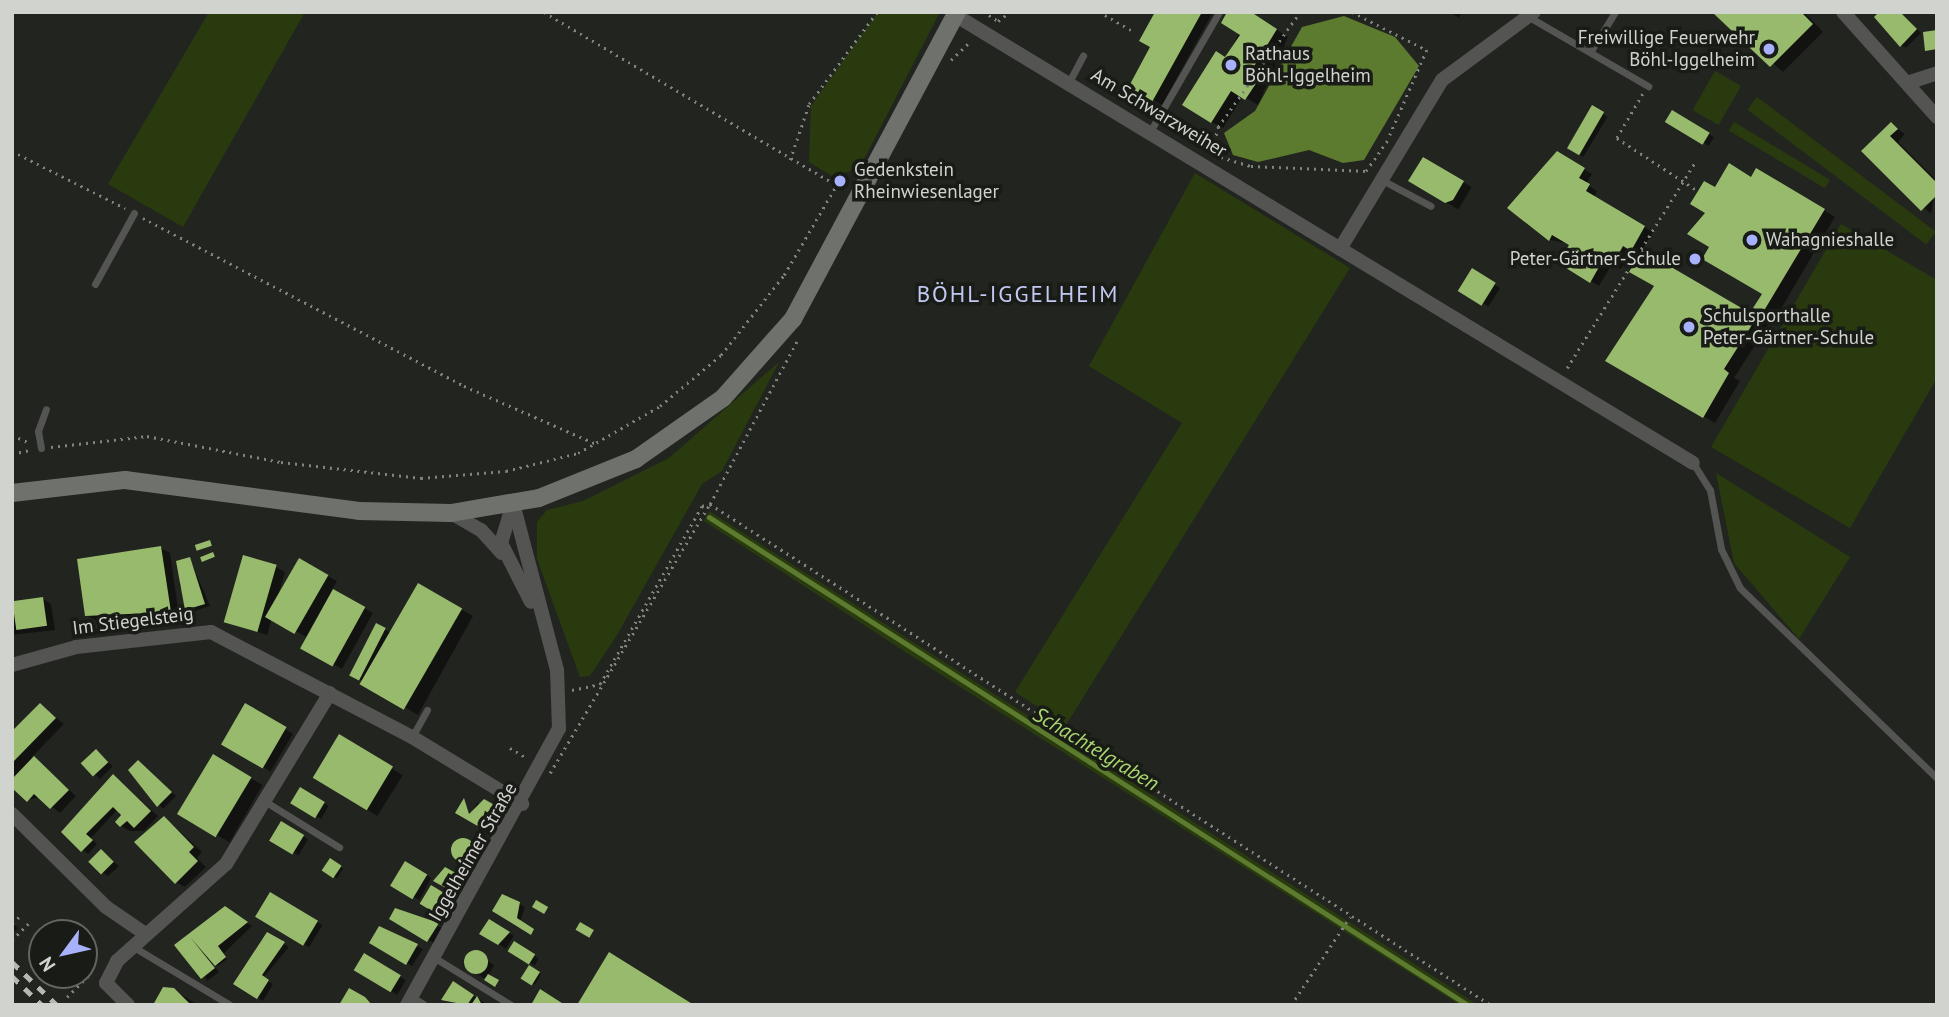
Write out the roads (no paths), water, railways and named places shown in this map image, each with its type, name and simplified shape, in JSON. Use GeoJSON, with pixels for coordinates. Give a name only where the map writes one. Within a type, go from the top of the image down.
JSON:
{"type":"FeatureCollection","features":[{"type":"Feature","properties":{"kind":"main road"},"geometry":{"type":"LineString","coordinates":[[12,494],[125,480],[379,513],[452,513],[513,504],[625,464],[723,398],[793,319],[862,198],[956,13]]}},
{"type":"Feature","properties":{"kind":"street"},"geometry":{"type":"LineString","coordinates":[[1843,12],[1937,117]]}},
{"type":"Feature","properties":{"kind":"street","name":"Am Schwarzweiher"},"geometry":{"type":"LineString","coordinates":[[956,13],[1151,130],[1215,161],[1340,249],[1693,463]]}},
{"type":"Feature","properties":{"kind":"street"},"geometry":{"type":"LineString","coordinates":[[1340,249],[1449,72],[1531,14]]}},
{"type":"Feature","properties":{"kind":"street"},"geometry":{"type":"LineString","coordinates":[[1907,83],[1937,73]]}},
{"type":"Feature","properties":{"kind":"street"},"geometry":{"type":"LineString","coordinates":[[504,557],[501,528],[513,504]]}},
{"type":"Feature","properties":{"kind":"street"},"geometry":{"type":"LineString","coordinates":[[513,504],[539,615]]}},
{"type":"Feature","properties":{"kind":"street"},"geometry":{"type":"LineString","coordinates":[[452,513],[481,530],[504,557],[539,615]]}},
{"type":"Feature","properties":{"kind":"street","name":"Iggelheimer Straße"},"geometry":{"type":"LineString","coordinates":[[409,1001],[554,746],[562,713],[561,691],[539,615]]}},
{"type":"Feature","properties":{"kind":"street","name":"Im Stiegelsteig"},"geometry":{"type":"LineString","coordinates":[[12,665],[47,652],[211,632],[412,737],[522,804]]}},
{"type":"Feature","properties":{"kind":"street"},"geometry":{"type":"LineString","coordinates":[[128,1005],[106,984],[131,946],[144,933],[226,864],[330,693]]}},
{"type":"Feature","properties":{"kind":"street"},"geometry":{"type":"LineString","coordinates":[[12,814],[106,907],[144,933]]}},
{"type":"Feature","properties":{"kind":"lane"},"geometry":{"type":"LineString","coordinates":[[1151,130],[1219,12]]}},
{"type":"Feature","properties":{"kind":"lane"},"geometry":{"type":"LineString","coordinates":[[1591,51],[1615,12]]}},
{"type":"Feature","properties":{"kind":"lane"},"geometry":{"type":"LineString","coordinates":[[1531,14],[1648,86]]}},
{"type":"Feature","properties":{"kind":"lane"},"geometry":{"type":"LineString","coordinates":[[1069,82],[1083,57]]}},
{"type":"Feature","properties":{"kind":"lane"},"geometry":{"type":"LineString","coordinates":[[1384,174],[1431,206]]}},
{"type":"Feature","properties":{"kind":"lane"},"geometry":{"type":"LineString","coordinates":[[95,284],[134,213]]}},
{"type":"Feature","properties":{"kind":"lane"},"geometry":{"type":"LineString","coordinates":[[41,447],[38,431],[46,409]]}},
{"type":"Feature","properties":{"kind":"lane"},"geometry":{"type":"LineString","coordinates":[[1693,463],[1710,490],[1721,549],[1740,588],[1937,778]]}},
{"type":"Feature","properties":{"kind":"lane"},"geometry":{"type":"LineString","coordinates":[[412,737],[427,710]]}},
{"type":"Feature","properties":{"kind":"lane"},"geometry":{"type":"LineString","coordinates":[[266,802],[339,847]]}},
{"type":"Feature","properties":{"kind":"lane"},"geometry":{"type":"LineString","coordinates":[[131,946],[230,1005]]}},
{"type":"Feature","properties":{"kind":"lane"},"geometry":{"type":"LineString","coordinates":[[435,958],[511,1005]]}},
{"type":"Feature","properties":{"kind":"lane"},"geometry":{"type":"LineString","coordinates":[[409,1001],[425,1005]]}},
{"type":"Feature","properties":{"kind":"waterway","name":"Schachtelgraben"},"geometry":{"type":"LineString","coordinates":[[709,517],[1468,1005]]}},
{"type":"Feature","properties":{"kind":"railway"},"geometry":{"type":"LineString","coordinates":[[12,962],[57,1005]]}},
{"type":"Feature","properties":{"kind":"railway"},"geometry":{"type":"LineString","coordinates":[[12,976],[42,1005]]}},
{"type":"Feature","properties":{"kind":"place","name":"Freiwillige Feuerwehr Böhl-Iggelheim"},"geometry":{"type":"Point","coordinates":[1769,49]}},
{"type":"Feature","properties":{"kind":"place","name":"Rathaus Böhl-Iggelheim"},"geometry":{"type":"Point","coordinates":[1231,65]}},
{"type":"Feature","properties":{"kind":"place","name":"Gedenkstein Rheinwiesenlager"},"geometry":{"type":"Point","coordinates":[840,181]}},
{"type":"Feature","properties":{"kind":"place","name":"Wahagnieshalle"},"geometry":{"type":"Point","coordinates":[1752,240]}},
{"type":"Feature","properties":{"kind":"place","name":"Peter-Gärtner-Schule"},"geometry":{"type":"Point","coordinates":[1695,259]}},
{"type":"Feature","properties":{"kind":"place","name":"Schulsporthalle Peter-Gärtner-Schule"},"geometry":{"type":"Point","coordinates":[1689,327]}},
{"type":"Feature","properties":{"kind":"district","name":"BÖHL-IGGELHEIM"},"geometry":{"type":"Point","coordinates":[1018,294]}}]}
